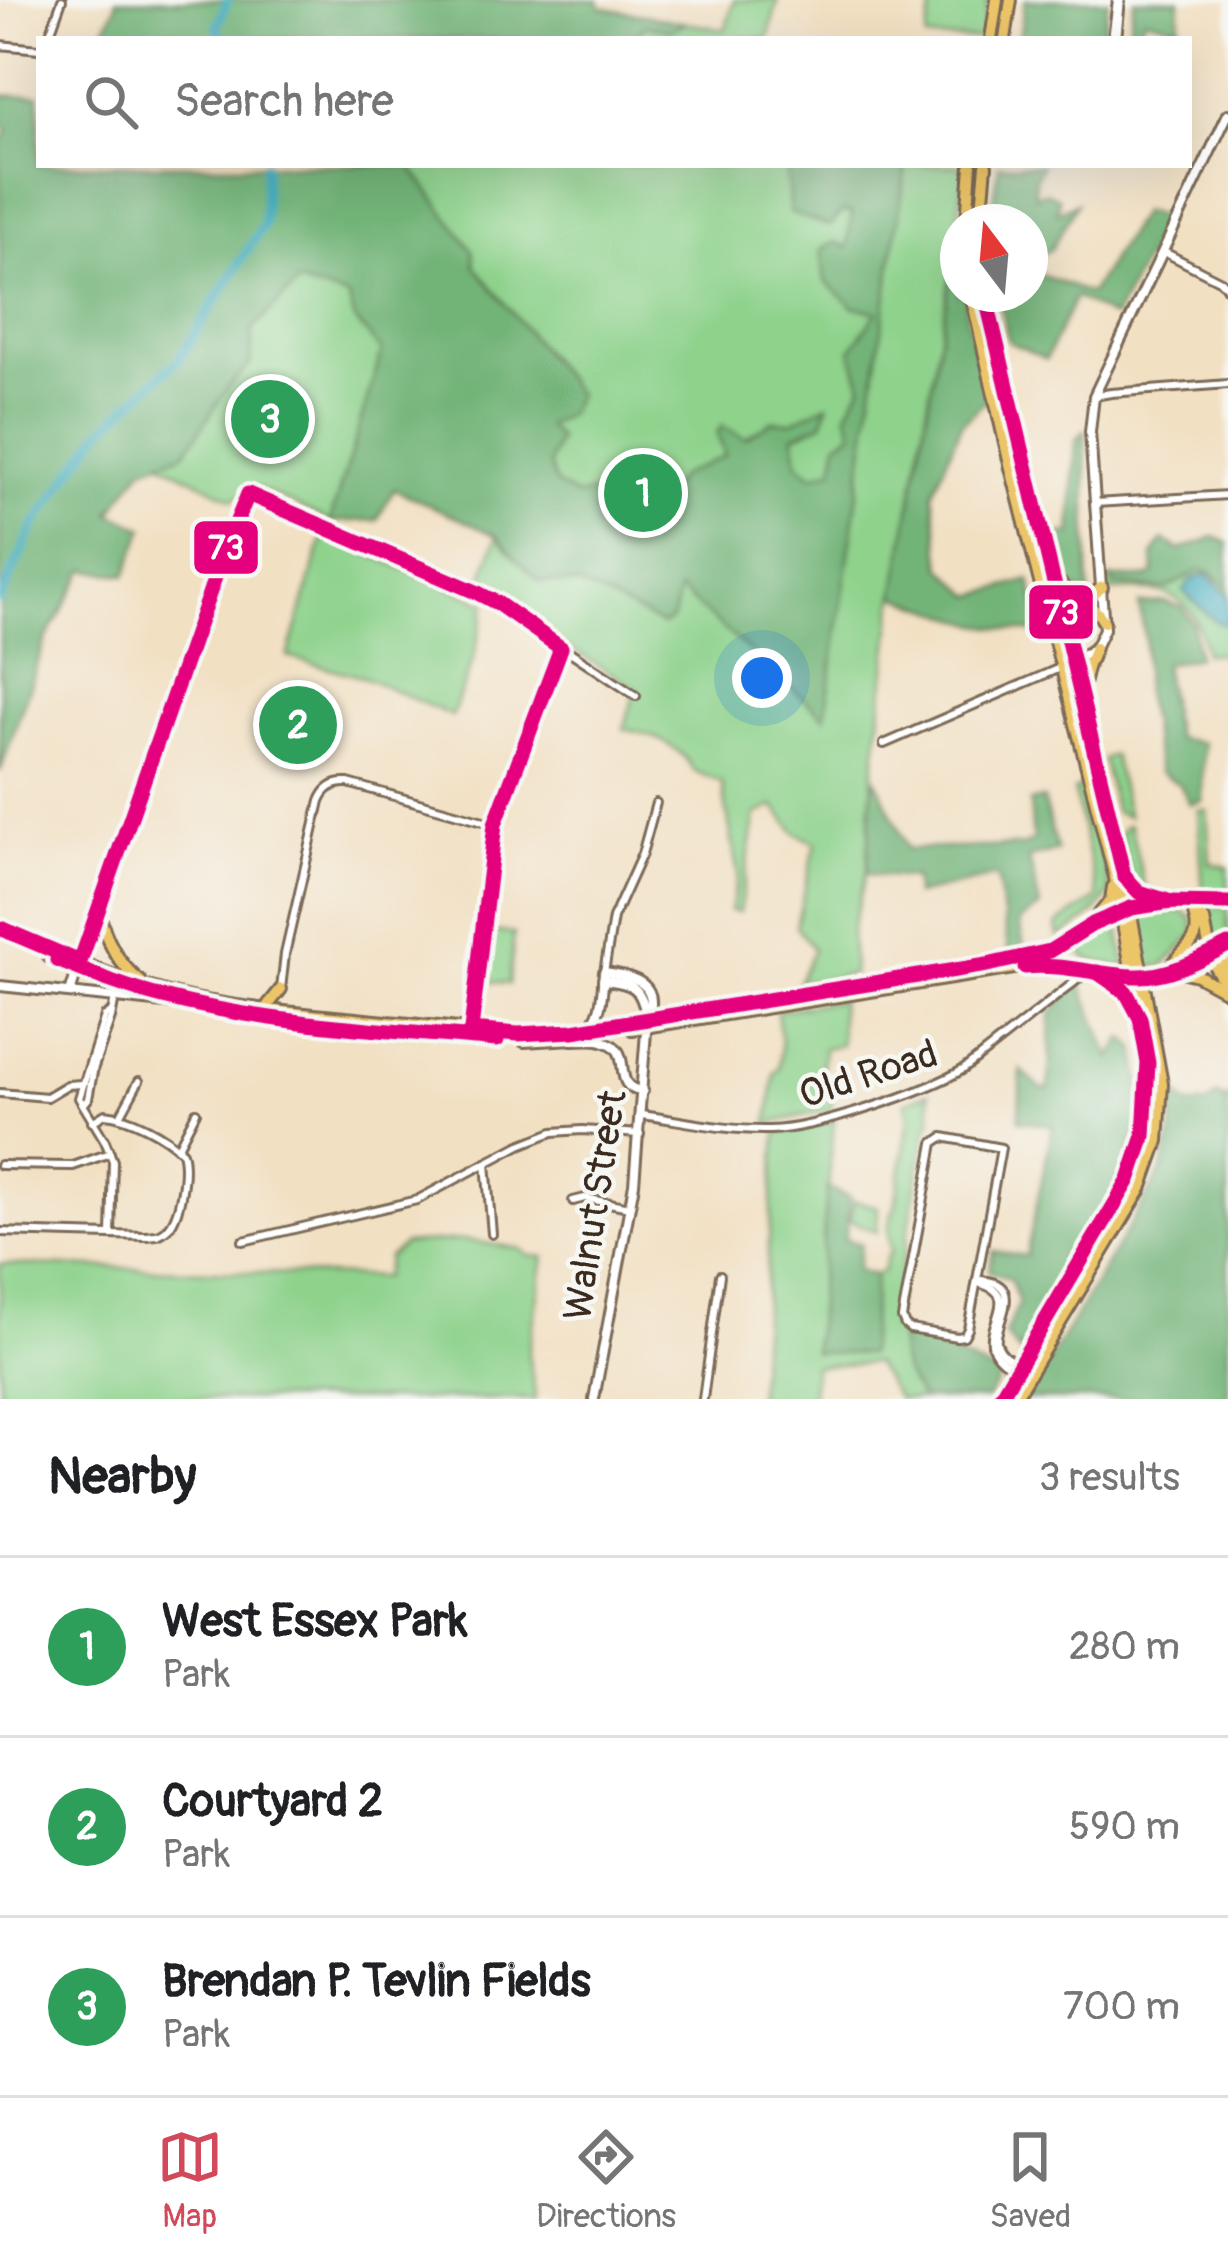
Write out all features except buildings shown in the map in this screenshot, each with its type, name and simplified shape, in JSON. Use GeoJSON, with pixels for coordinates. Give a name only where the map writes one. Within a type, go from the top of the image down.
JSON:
{"type":"FeatureCollection","features":[{"type":"Feature","properties":{"kind":"main road"},"geometry":{"type":"LineString","coordinates":[[991,36],[997,0]]}},
{"type":"Feature","properties":{"kind":"main road"},"geometry":{"type":"LineString","coordinates":[[1005,36],[1011,0]]}},
{"type":"Feature","properties":{"kind":"main road"},"geometry":{"type":"LineString","coordinates":[[968,204],[971,168]]}},
{"type":"Feature","properties":{"kind":"main road"},"geometry":{"type":"LineString","coordinates":[[983,204],[986,168]]}},
{"type":"Feature","properties":{"kind":"main road"},"geometry":{"type":"LineString","coordinates":[[975,312],[1007,457],[1067,665],[1119,877],[1111,900],[1093,924]]}},
{"type":"Feature","properties":{"kind":"main road"},"geometry":{"type":"LineString","coordinates":[[988,312],[1065,629],[1067,665],[1082,698],[1162,1101],[1158,1141],[1141,1189],[999,1399]]}},
{"type":"Feature","properties":{"kind":"main road"},"geometry":{"type":"LineString","coordinates":[[1050,568],[1073,596],[1091,597],[1102,587]]}},
{"type":"Feature","properties":{"kind":"main road"},"geometry":{"type":"LineString","coordinates":[[1065,629],[1074,610],[1083,606],[1097,610],[1104,622]]}},
{"type":"Feature","properties":{"kind":"main road"},"geometry":{"type":"LineString","coordinates":[[1082,698],[1095,648]]}},
{"type":"Feature","properties":{"kind":"main road"},"geometry":{"type":"LineString","coordinates":[[1119,877],[1139,892],[1198,912],[1226,988]]}},
{"type":"Feature","properties":{"kind":"main road"},"geometry":{"type":"LineString","coordinates":[[0,932],[78,966],[191,1005],[462,1037],[559,1040],[1026,957],[1058,947],[1126,910],[1176,902],[1228,903]]}},
{"type":"Feature","properties":{"kind":"main road"},"geometry":{"type":"LineString","coordinates":[[98,908],[109,942],[134,977],[149,987]]}},
{"type":"Feature","properties":{"kind":"main road"},"geometry":{"type":"LineString","coordinates":[[1145,1016],[1173,961],[1196,936],[1194,910]]}},
{"type":"Feature","properties":{"kind":"main road"},"geometry":{"type":"LineString","coordinates":[[0,932],[60,962],[169,992],[265,1009],[518,1034],[645,1022],[1034,965],[1137,976],[1168,971],[1228,945]]}},
{"type":"Feature","properties":{"kind":"main road"},"geometry":{"type":"LineString","coordinates":[[1081,932],[1077,951],[1087,971],[1126,992],[1145,1016]]}},
{"type":"Feature","properties":{"kind":"main road"},"geometry":{"type":"LineString","coordinates":[[88,936],[109,942]]}},
{"type":"Feature","properties":{"kind":"main road"},"geometry":{"type":"LineString","coordinates":[[1226,988],[1222,966],[1228,956]]}},
{"type":"Feature","properties":{"kind":"main road"},"geometry":{"type":"LineString","coordinates":[[1168,971],[1197,974],[1226,988]]}},
{"type":"Feature","properties":{"kind":"main road"},"geometry":{"type":"LineString","coordinates":[[265,1009],[281,989]]}},
{"type":"Feature","properties":{"kind":"main road"},"geometry":{"type":"LineString","coordinates":[[281,989],[290,1012]]}},
{"type":"Feature","properties":{"kind":"main road"},"geometry":{"type":"LineString","coordinates":[[1014,1399],[1022,1369]]}},
{"type":"Feature","properties":{"kind":"street"},"geometry":{"type":"LineString","coordinates":[[49,36],[62,0]]}},
{"type":"Feature","properties":{"kind":"street"},"geometry":{"type":"LineString","coordinates":[[1114,36],[1119,0]]}},
{"type":"Feature","properties":{"kind":"street"},"geometry":{"type":"LineString","coordinates":[[0,45],[36,49]]}},
{"type":"Feature","properties":{"kind":"street"},"geometry":{"type":"LineString","coordinates":[[884,744],[1067,665],[1095,648],[1104,622],[1090,425],[1094,396],[1228,114]]}},
{"type":"Feature","properties":{"kind":"street"},"geometry":{"type":"LineString","coordinates":[[1164,252],[1221,280],[1228,289]]}},
{"type":"Feature","properties":{"kind":"street"},"geometry":{"type":"LineString","coordinates":[[1094,396],[1228,384]]}},
{"type":"Feature","properties":{"kind":"street"},"geometry":{"type":"LineString","coordinates":[[70,993],[248,494],[476,592],[636,696]]}},
{"type":"Feature","properties":{"kind":"street"},"geometry":{"type":"LineString","coordinates":[[1095,503],[1228,495]]}},
{"type":"Feature","properties":{"kind":"street"},"geometry":{"type":"LineString","coordinates":[[471,1030],[495,824],[561,648]]}},
{"type":"Feature","properties":{"kind":"street"},"geometry":{"type":"LineString","coordinates":[[281,989],[320,802],[328,788],[348,783],[495,824]]}},
{"type":"Feature","properties":{"kind":"street"},"geometry":{"type":"LineString","coordinates":[[584,1030],[594,1022],[600,1004],[613,918],[642,854],[656,803]]}},
{"type":"Feature","properties":{"kind":"street","name":"Old Road"},"geometry":{"type":"LineString","coordinates":[[642,1114],[754,1130],[778,1130],[838,1116],[964,1069],[1087,971]]}},
{"type":"Feature","properties":{"kind":"street"},"geometry":{"type":"LineString","coordinates":[[600,1004],[611,1020],[645,1022],[651,1011],[652,1000],[644,985],[631,976],[604,976]]}},
{"type":"Feature","properties":{"kind":"street"},"geometry":{"type":"LineString","coordinates":[[0,986],[191,1005]]}},
{"type":"Feature","properties":{"kind":"street"},"geometry":{"type":"LineString","coordinates":[[111,1235],[110,1153],[84,1104],[115,998]]}},
{"type":"Feature","properties":{"kind":"street","name":"Walnut Street"},"geometry":{"type":"LineString","coordinates":[[594,1399],[640,1134],[645,1022]]}},
{"type":"Feature","properties":{"kind":"street"},"geometry":{"type":"LineString","coordinates":[[559,1040],[609,1042],[621,1054],[627,1086],[643,1091]]}},
{"type":"Feature","properties":{"kind":"street"},"geometry":{"type":"LineString","coordinates":[[120,1116],[139,1082]]}},
{"type":"Feature","properties":{"kind":"street"},"geometry":{"type":"LineString","coordinates":[[0,1093],[47,1096],[67,1085],[87,1084]]}},
{"type":"Feature","properties":{"kind":"street"},"geometry":{"type":"LineString","coordinates":[[178,1147],[196,1112]]}},
{"type":"Feature","properties":{"kind":"street"},"geometry":{"type":"LineString","coordinates":[[0,1232],[154,1236],[170,1227],[185,1165],[178,1147],[120,1116],[105,1114],[92,1122]]}},
{"type":"Feature","properties":{"kind":"street"},"geometry":{"type":"LineString","coordinates":[[243,1241],[417,1200],[553,1132],[640,1134]]}},
{"type":"Feature","properties":{"kind":"street"},"geometry":{"type":"LineString","coordinates":[[943,1137],[1001,1148],[977,1280],[964,1336],[905,1325],[902,1318],[934,1143],[943,1137]]}},
{"type":"Feature","properties":{"kind":"street"},"geometry":{"type":"LineString","coordinates":[[0,1165],[73,1166],[110,1153]]}},
{"type":"Feature","properties":{"kind":"street"},"geometry":{"type":"LineString","coordinates":[[486,1163],[492,1234]]}},
{"type":"Feature","properties":{"kind":"street"},"geometry":{"type":"LineString","coordinates":[[573,1201],[585,1198],[629,1207]]}},
{"type":"Feature","properties":{"kind":"street"},"geometry":{"type":"LineString","coordinates":[[703,1399],[720,1275]]}},
{"type":"Feature","properties":{"kind":"street"},"geometry":{"type":"LineString","coordinates":[[977,1280],[1002,1289],[1007,1307],[998,1344],[1004,1356],[1022,1369]]}},
{"type":"Feature","properties":{"kind":"green space"},"geometry":{"type":"Polygon","coordinates":[[[116,0],[599,0],[600,7],[687,23],[670,30],[645,25],[636,36],[101,36],[116,0]]]}},
{"type":"Feature","properties":{"kind":"green space"},"geometry":{"type":"Polygon","coordinates":[[[246,0],[588,0],[587,9],[725,30],[734,0],[778,0],[769,36],[240,36],[246,0]]]}},
{"type":"Feature","properties":{"kind":"green space"},"geometry":{"type":"Polygon","coordinates":[[[933,0],[988,0],[982,36],[927,36],[933,0]]]}},
{"type":"Feature","properties":{"kind":"green space"},"geometry":{"type":"Polygon","coordinates":[[[1025,0],[1108,0],[1103,36],[1019,36],[1025,0]]]}},
{"type":"Feature","properties":{"kind":"green space"},"geometry":{"type":"Polygon","coordinates":[[[1134,0],[1180,0],[1179,27],[1145,18],[1139,36],[1128,36],[1134,0]]]}},
{"type":"Feature","properties":{"kind":"green space"},"geometry":{"type":"Polygon","coordinates":[[[36,95],[36,168],[412,168],[473,251],[475,266],[577,394],[568,414],[547,426],[558,439],[549,464],[556,484],[576,496],[605,490],[594,512],[615,528],[641,508],[653,509],[680,476],[725,455],[717,434],[722,426],[745,438],[772,421],[791,422],[828,404],[823,423],[794,435],[798,463],[813,475],[833,469],[838,442],[853,432],[847,412],[862,385],[851,350],[877,312],[852,306],[825,281],[821,249],[836,242],[847,248],[852,213],[843,211],[830,226],[790,213],[786,168],[906,168],[825,717],[679,590],[673,618],[663,625],[580,585],[540,581],[497,536],[394,489],[377,520],[330,522],[382,351],[355,320],[348,297],[298,283],[253,329],[250,365],[229,386],[185,453],[143,468],[110,513],[144,528],[126,575],[85,570],[46,639],[0,772],[0,147],[8,129],[0,124],[0,96],[36,95]]]}},
{"type":"Feature","properties":{"kind":"green space"},"geometry":{"type":"Polygon","coordinates":[[[278,168],[904,168],[824,716],[906,168],[965,168],[960,204],[940,204],[940,312],[944,312],[895,596],[867,871],[851,930],[853,974],[798,983],[813,949],[796,926],[816,843],[796,833],[774,806],[756,815],[739,912],[730,911],[738,875],[722,783],[693,770],[664,742],[624,729],[636,688],[564,645],[515,605],[508,593],[482,580],[497,536],[540,581],[580,585],[663,624],[515,525],[348,462],[330,522],[258,488],[233,499],[142,453],[46,639],[0,767],[0,652],[278,168]]]}},
{"type":"Feature","properties":{"kind":"green space"},"geometry":{"type":"Polygon","coordinates":[[[999,168],[1040,168],[1035,196],[1046,192],[1059,198],[1057,212],[1077,203],[1051,249],[1048,204],[994,204],[999,168]]]}},
{"type":"Feature","properties":{"kind":"green space"},"geometry":{"type":"Polygon","coordinates":[[[1141,212],[1166,217],[1114,318],[1075,297],[1046,359],[1009,342],[1002,312],[1048,312],[1048,278],[1090,294],[1141,212]]]}},
{"type":"Feature","properties":{"kind":"green space"},"geometry":{"type":"Polygon","coordinates":[[[944,312],[967,312],[987,399],[961,424],[933,493],[942,567],[973,596],[1030,580],[1044,634],[979,625],[895,596],[944,312]]]}},
{"type":"Feature","properties":{"kind":"green space"},"geometry":{"type":"Polygon","coordinates":[[[1085,431],[1089,595],[1068,587],[1046,533],[1071,535],[1076,440],[1085,431]]]}},
{"type":"Feature","properties":{"kind":"green space"},"geometry":{"type":"Polygon","coordinates":[[[1214,537],[1228,543],[1228,587],[1211,572],[1200,570],[1166,589],[1113,585],[1112,578],[1154,574],[1153,556],[1163,540],[1180,550],[1214,537]]]}},
{"type":"Feature","properties":{"kind":"green space"},"geometry":{"type":"Polygon","coordinates":[[[332,538],[486,603],[474,657],[452,716],[366,678],[288,657],[322,540],[332,538]]]}},
{"type":"Feature","properties":{"kind":"green space"},"geometry":{"type":"Polygon","coordinates":[[[1200,570],[1211,572],[1228,587],[1228,595],[1209,574],[1189,598],[1212,618],[1228,623],[1228,653],[1205,654],[1193,616],[1174,597],[1106,591],[1104,580],[1112,578],[1114,585],[1159,586],[1200,570]]]}},
{"type":"Feature","properties":{"kind":"green space"},"geometry":{"type":"Polygon","coordinates":[[[1164,602],[1182,607],[1193,624],[1197,657],[1163,664],[1175,738],[1203,743],[1202,801],[1190,804],[1180,785],[1159,772],[1144,692],[1145,639],[1139,604],[1164,602]]]}},
{"type":"Feature","properties":{"kind":"green space"},"geometry":{"type":"Polygon","coordinates":[[[1113,755],[1128,816],[1115,812],[1103,759],[1113,755]]]}},
{"type":"Feature","properties":{"kind":"green space"},"geometry":{"type":"Polygon","coordinates":[[[876,779],[908,849],[1023,846],[1033,840],[1030,802],[1043,799],[1057,851],[1029,858],[1040,907],[1019,922],[1025,951],[1009,954],[997,876],[915,895],[914,878],[867,874],[876,779]]]}},
{"type":"Feature","properties":{"kind":"green space"},"geometry":{"type":"Polygon","coordinates":[[[1085,783],[1110,892],[1088,918],[1058,937],[1057,925],[1098,898],[1074,791],[1085,783]]]}},
{"type":"Feature","properties":{"kind":"green space"},"geometry":{"type":"Polygon","coordinates":[[[1198,810],[1207,810],[1210,863],[1228,867],[1228,893],[1203,892],[1198,810]]]}},
{"type":"Feature","properties":{"kind":"green space"},"geometry":{"type":"Polygon","coordinates":[[[1130,825],[1146,893],[1133,882],[1120,833],[1130,825]]]}},
{"type":"Feature","properties":{"kind":"green space"},"geometry":{"type":"Polygon","coordinates":[[[1199,907],[1228,907],[1228,938],[1213,945],[1210,921],[1199,907]]]}},
{"type":"Feature","properties":{"kind":"green space"},"geometry":{"type":"Polygon","coordinates":[[[1182,911],[1192,918],[1195,933],[1164,965],[1146,968],[1136,913],[1182,911]]]}},
{"type":"Feature","properties":{"kind":"green space"},"geometry":{"type":"Polygon","coordinates":[[[1117,917],[1126,968],[1087,959],[1080,950],[1083,938],[1117,917]]]}},
{"type":"Feature","properties":{"kind":"green space"},"geometry":{"type":"Polygon","coordinates":[[[493,931],[514,934],[509,984],[487,981],[493,931]]]}},
{"type":"Feature","properties":{"kind":"green space"},"geometry":{"type":"Polygon","coordinates":[[[1080,981],[1111,1058],[1124,1038],[1136,1048],[1142,1096],[1138,1128],[1126,1166],[1020,1353],[1005,1335],[1019,1303],[1010,1279],[989,1271],[993,1251],[1026,1256],[1053,1126],[1019,1120],[1021,1070],[1040,1088],[1049,1089],[1051,1013],[1080,981]]]}},
{"type":"Feature","properties":{"kind":"green space"},"geometry":{"type":"Polygon","coordinates":[[[840,1000],[841,1045],[824,1048],[822,1069],[815,1078],[819,1088],[833,1089],[831,1109],[768,1124],[779,1070],[777,1011],[840,1000]]]}},
{"type":"Feature","properties":{"kind":"green space"},"geometry":{"type":"Polygon","coordinates":[[[929,1092],[932,1119],[891,1328],[900,1335],[904,1370],[922,1399],[898,1399],[874,1363],[814,1366],[812,1399],[757,1399],[777,1133],[834,1120],[814,1351],[867,1354],[875,1275],[883,1271],[891,1253],[888,1230],[909,1119],[906,1102],[929,1092]]]}},
{"type":"Feature","properties":{"kind":"green space"},"geometry":{"type":"Polygon","coordinates":[[[1176,1092],[1187,1105],[1207,1105],[1217,1095],[1228,1097],[1228,1399],[1026,1399],[1161,1173],[1176,1092]]]}},
{"type":"Feature","properties":{"kind":"green space"},"geometry":{"type":"Polygon","coordinates":[[[827,1187],[850,1198],[845,1239],[861,1244],[857,1270],[875,1275],[868,1354],[814,1352],[827,1187]]]}},
{"type":"Feature","properties":{"kind":"green space"},"geometry":{"type":"Polygon","coordinates":[[[854,1201],[878,1207],[877,1232],[850,1221],[854,1201]]]}},
{"type":"Feature","properties":{"kind":"green space"},"geometry":{"type":"Polygon","coordinates":[[[465,1240],[544,1257],[528,1354],[536,1399],[0,1399],[0,1264],[384,1277],[388,1257],[404,1244],[465,1240]]]}},
{"type":"Feature","properties":{"kind":"green space"},"geometry":{"type":"Polygon","coordinates":[[[903,1331],[1001,1376],[987,1399],[922,1399],[903,1367],[903,1331]]]}},
{"type":"Feature","properties":{"kind":"water"},"geometry":{"type":"Polygon","coordinates":[[[1206,574],[1228,595],[1228,623],[1214,620],[1183,591],[1191,580],[1206,574]]]}},
{"type":"Feature","properties":{"kind":"waterway"},"geometry":{"type":"LineString","coordinates":[[220,36],[217,26],[228,0]]}},
{"type":"Feature","properties":{"kind":"waterway"},"geometry":{"type":"LineString","coordinates":[[0,600],[34,526],[101,431],[179,359],[264,224],[265,168]]}},
{"type":"Feature","properties":{"kind":"transit line","name":"73"},"geometry":{"type":"LineString","coordinates":[[989,312],[1124,876],[1139,892],[1171,902]]}},
{"type":"Feature","properties":{"kind":"transit line","name":"73"},"geometry":{"type":"LineString","coordinates":[[0,928],[80,962],[248,494],[476,592],[561,648],[495,824],[471,1030],[573,1031],[987,965],[1050,951],[1093,924],[1131,908],[1171,902],[1228,903]]}},
{"type":"Feature","properties":{"kind":"transit line","name":"73"},"geometry":{"type":"LineString","coordinates":[[1025,967],[1151,975],[1185,966],[1228,945]]}},
{"type":"Feature","properties":{"kind":"transit line","name":"73"},"geometry":{"type":"LineString","coordinates":[[57,960],[149,993],[246,1014],[497,1040]]}},
{"type":"Feature","properties":{"kind":"transit line","name":"73"},"geometry":{"type":"LineString","coordinates":[[999,1399],[1129,1180],[1144,1136],[1148,1063],[1140,1018],[1126,992],[1097,972]]}},
{"type":"Feature","properties":{"kind":"place","name":"Brendan P. Tevlin Fields"},"geometry":{"type":"Point","coordinates":[270,419]}},
{"type":"Feature","properties":{"kind":"place","name":"West Essex Park"},"geometry":{"type":"Point","coordinates":[643,493]}},
{"type":"Feature","properties":{"kind":"place","name":"Courtyard 2"},"geometry":{"type":"Point","coordinates":[298,725]}}]}
